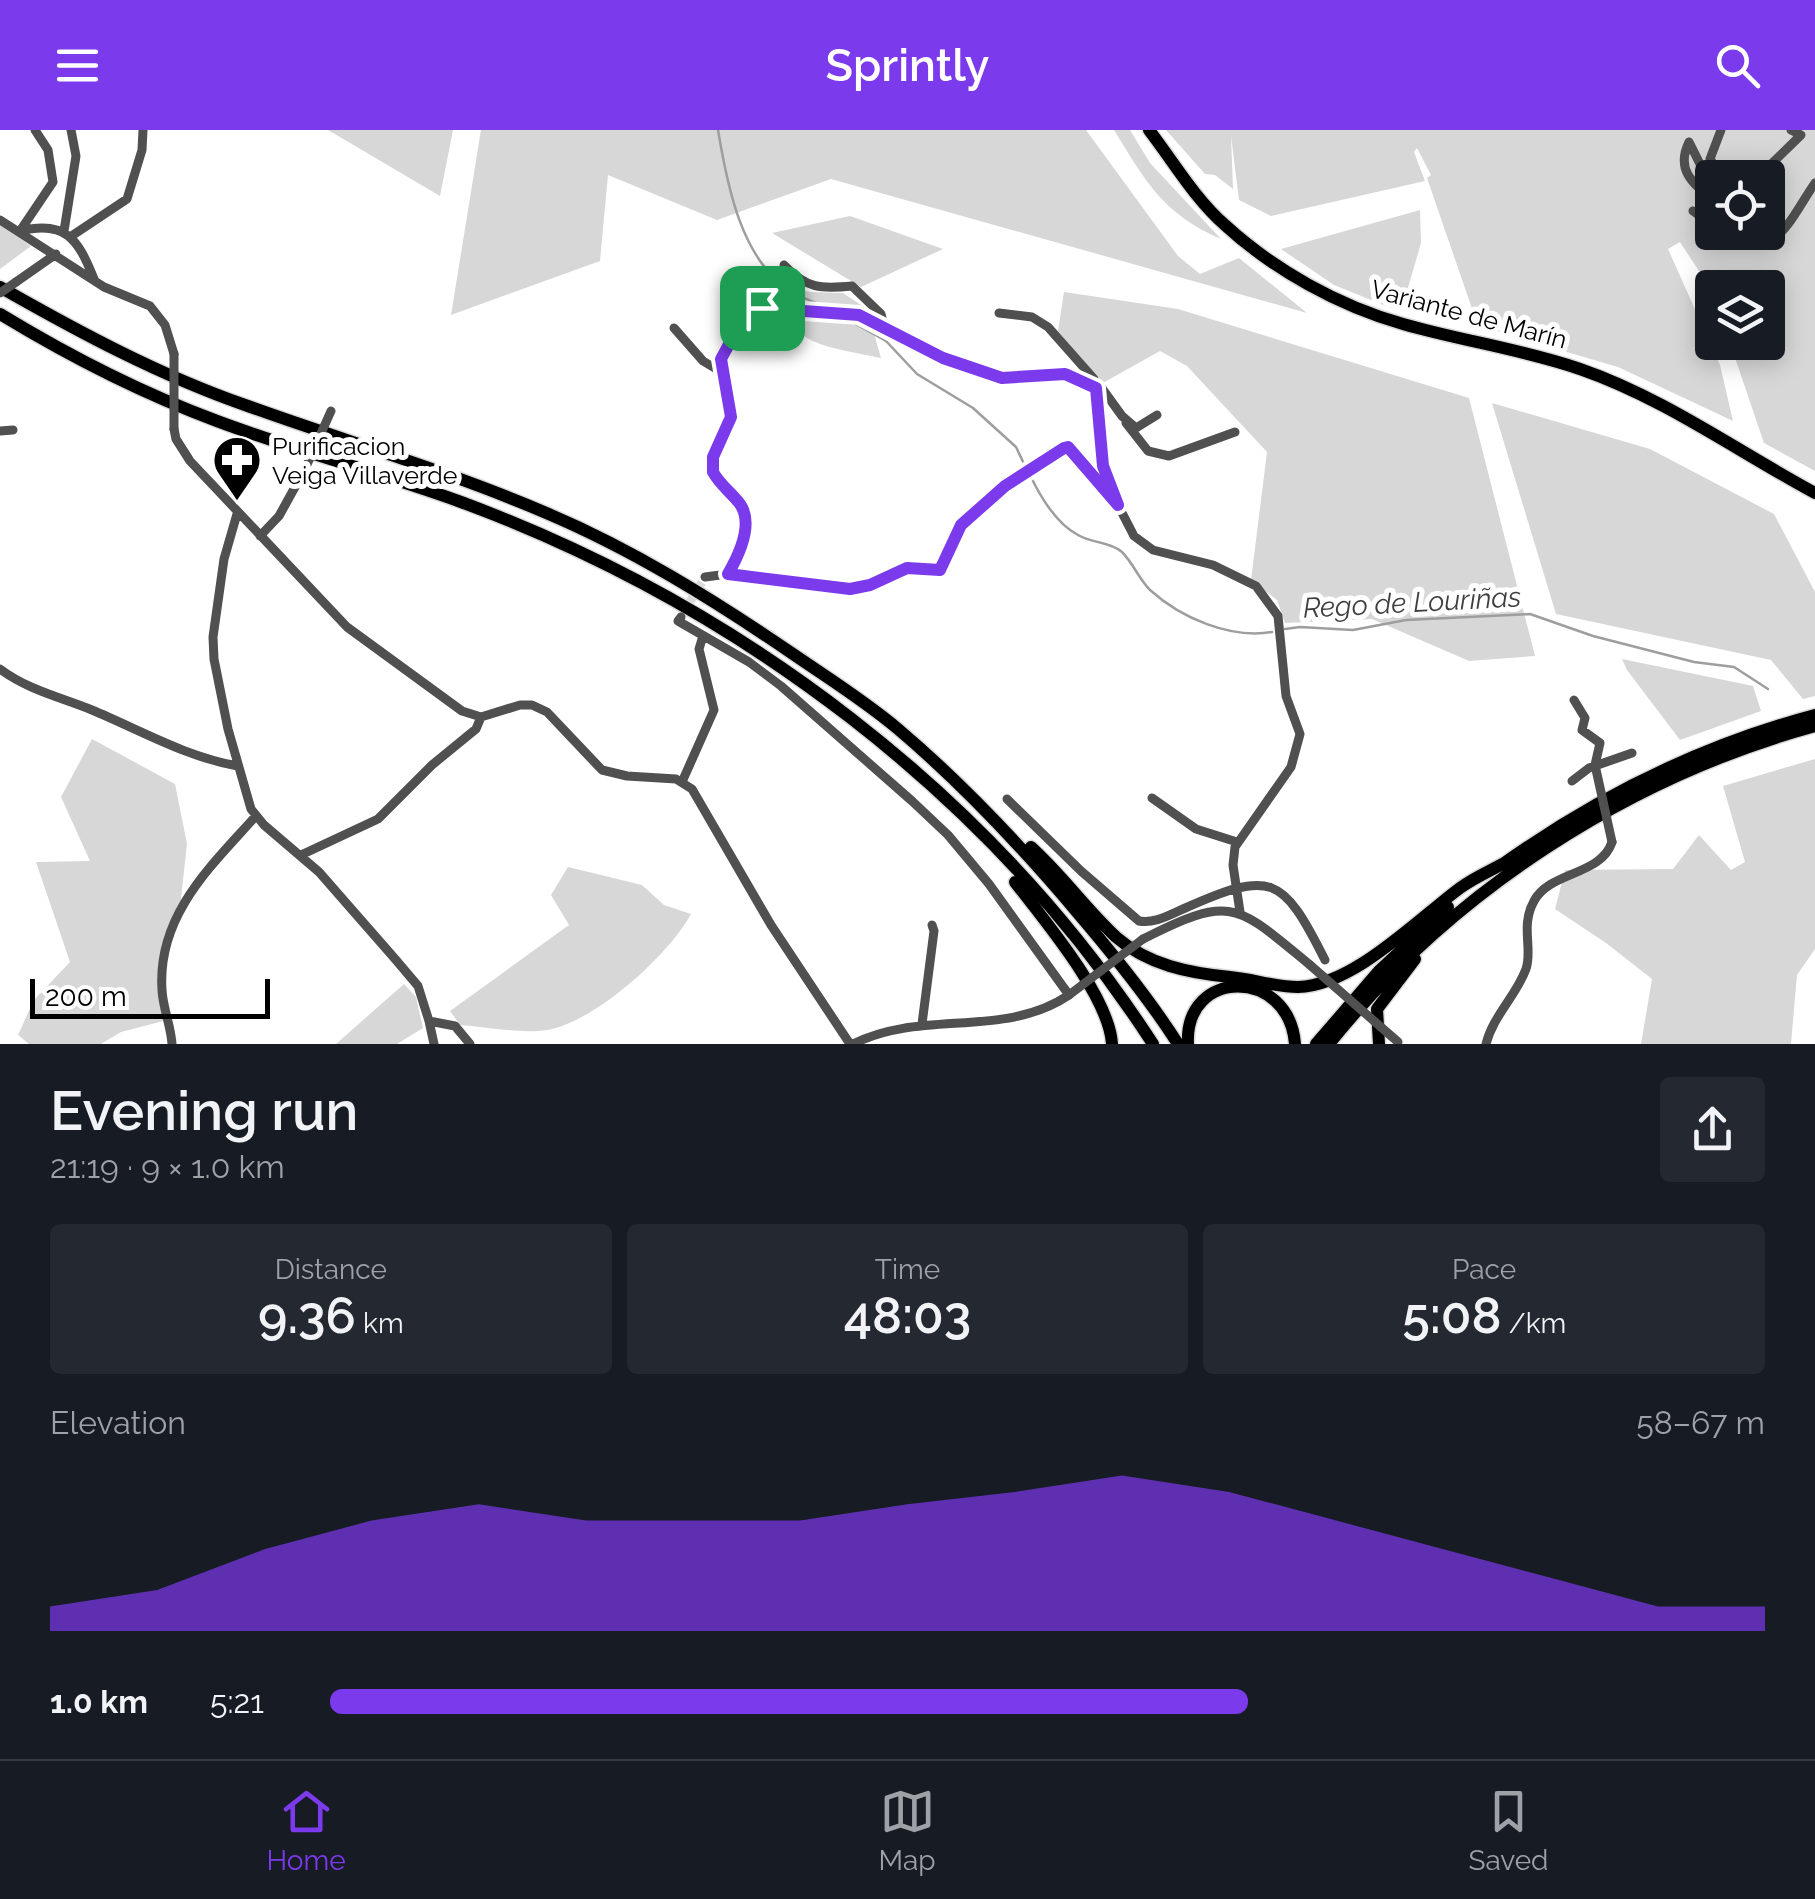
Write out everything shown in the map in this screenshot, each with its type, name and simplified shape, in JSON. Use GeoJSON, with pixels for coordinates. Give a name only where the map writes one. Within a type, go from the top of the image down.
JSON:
{"type":"FeatureCollection","features":[{"type":"Feature","properties":{"kind":"highway","name":"Variante de Marín"},"geometry":{"type":"LineString","coordinates":[[1149,130],[1224,224],[1269,259],[1326,294],[1404,324],[1509,347],[1582,369],[1638,392],[1815,492]]}},
{"type":"Feature","properties":{"kind":"highway"},"geometry":{"type":"LineString","coordinates":[[0,290],[174,377],[242,405],[483,486],[610,543],[725,608],[850,692],[1055,868],[1117,937],[1153,961],[1275,986],[1302,987],[1326,981],[1350,969],[1464,884],[1508,862]]}},
{"type":"Feature","properties":{"kind":"highway"},"geometry":{"type":"LineString","coordinates":[[0,314],[113,377],[214,420],[460,502],[563,544],[631,576],[730,632],[882,743],[971,824],[1074,938],[1153,1044]]}},
{"type":"Feature","properties":{"kind":"highway"},"geometry":{"type":"LineString","coordinates":[[1316,1044],[1379,971],[1423,929],[1508,862],[1637,783],[1712,749],[1815,715]]}},
{"type":"Feature","properties":{"kind":"highway"},"geometry":{"type":"LineString","coordinates":[[1328,1044],[1385,978],[1432,935],[1509,874],[1576,828],[1715,760],[1815,726]]}},
{"type":"Feature","properties":{"kind":"highway"},"geometry":{"type":"LineString","coordinates":[[944,770],[1055,886],[1124,968],[1178,1044]]}},
{"type":"Feature","properties":{"kind":"highway"},"geometry":{"type":"LineString","coordinates":[[971,824],[1073,961],[1102,1008],[1112,1044]]}},
{"type":"Feature","properties":{"kind":"highway"},"geometry":{"type":"LineString","coordinates":[[1379,1044],[1377,1009],[1432,935]]}},
{"type":"Feature","properties":{"kind":"highway"},"geometry":{"type":"LineString","coordinates":[[1188,1044],[1192,1014],[1200,1002],[1212,992],[1245,987],[1275,997],[1286,1009],[1295,1044]]}},
{"type":"Feature","properties":{"kind":"street"},"geometry":{"type":"LineString","coordinates":[[20,232],[53,182],[48,150],[34,130]]}},
{"type":"Feature","properties":{"kind":"street"},"geometry":{"type":"LineString","coordinates":[[67,234],[76,156],[71,130]]}},
{"type":"Feature","properties":{"kind":"street"},"geometry":{"type":"LineString","coordinates":[[67,234],[127,199],[142,150],[142,130]]}},
{"type":"Feature","properties":{"kind":"street"},"geometry":{"type":"LineString","coordinates":[[1710,160],[1721,130]]}},
{"type":"Feature","properties":{"kind":"street"},"geometry":{"type":"LineString","coordinates":[[1775,160],[1801,135],[1792,130]]}},
{"type":"Feature","properties":{"kind":"street"},"geometry":{"type":"LineString","coordinates":[[1695,183],[1684,172],[1682,156],[1689,142],[1698,160]]}},
{"type":"Feature","properties":{"kind":"street"},"geometry":{"type":"LineString","coordinates":[[1785,226],[1815,183]]}},
{"type":"Feature","properties":{"kind":"street"},"geometry":{"type":"LineString","coordinates":[[0,220],[95,282],[156,311],[174,354],[174,428],[182,450],[237,514],[347,627],[462,711],[481,716],[532,705],[546,712],[602,770],[627,776],[666,776],[682,782],[699,800],[771,925],[852,1044],[922,1024],[1008,1020],[1038,1013],[1068,996],[1143,939],[1167,926],[1216,910],[1240,912],[1256,920],[1400,1043]]}},
{"type":"Feature","properties":{"kind":"street"},"geometry":{"type":"LineString","coordinates":[[20,232],[43,226],[67,234],[83,250],[95,282]]}},
{"type":"Feature","properties":{"kind":"street"},"geometry":{"type":"LineString","coordinates":[[0,290],[56,254]]}},
{"type":"Feature","properties":{"kind":"street"},"geometry":{"type":"LineString","coordinates":[[784,265],[821,290],[852,286],[881,314],[884,326]]}},
{"type":"Feature","properties":{"kind":"street"},"geometry":{"type":"LineString","coordinates":[[728,574],[741,549],[745,519],[742,508],[713,472],[713,457],[731,417],[721,359],[746,318],[762,308],[850,314],[884,326],[943,358],[1002,378],[1065,374],[1101,387],[1148,452],[1169,456],[1235,432]]}},
{"type":"Feature","properties":{"kind":"street"},"geometry":{"type":"LineString","coordinates":[[999,313],[1032,317],[1048,327],[1094,379],[1103,466],[1134,536],[1152,550],[1235,574],[1266,596],[1278,616],[1286,696],[1299,726],[1298,746],[1291,768],[1237,842],[1233,865],[1240,912]]}},
{"type":"Feature","properties":{"kind":"street"},"geometry":{"type":"LineString","coordinates":[[674,328],[703,362],[723,372]]}},
{"type":"Feature","properties":{"kind":"street"},"geometry":{"type":"LineString","coordinates":[[260,536],[279,516],[331,411]]}},
{"type":"Feature","properties":{"kind":"street"},"geometry":{"type":"LineString","coordinates":[[1122,416],[1136,428],[1157,415]]}},
{"type":"Feature","properties":{"kind":"street"},"geometry":{"type":"LineString","coordinates":[[0,431],[13,430]]}},
{"type":"Feature","properties":{"kind":"street"},"geometry":{"type":"LineString","coordinates":[[706,577],[728,574],[850,589],[870,585],[907,568],[940,570],[961,525],[1027,470],[1068,447],[1118,505]]}},
{"type":"Feature","properties":{"kind":"street"},"geometry":{"type":"LineString","coordinates":[[237,514],[224,558],[213,638],[214,659],[238,766],[256,817],[301,855],[418,986],[434,1044]]}},
{"type":"Feature","properties":{"kind":"street"},"geometry":{"type":"LineString","coordinates":[[681,617],[678,622],[750,662],[814,711],[924,812],[989,884],[1068,996]]}},
{"type":"Feature","properties":{"kind":"street"},"geometry":{"type":"LineString","coordinates":[[682,782],[714,710],[700,649],[703,636]]}},
{"type":"Feature","properties":{"kind":"street"},"geometry":{"type":"LineString","coordinates":[[0,669],[22,685],[92,710],[192,754],[238,766]]}},
{"type":"Feature","properties":{"kind":"street"},"geometry":{"type":"LineString","coordinates":[[1486,1044],[1493,1023],[1528,964],[1526,930],[1534,900],[1556,882],[1596,862],[1609,852],[1612,842],[1595,765],[1600,743],[1582,730],[1585,718],[1574,700]]}},
{"type":"Feature","properties":{"kind":"street"},"geometry":{"type":"LineString","coordinates":[[301,855],[378,819],[432,765],[476,729],[481,716]]}},
{"type":"Feature","properties":{"kind":"street"},"geometry":{"type":"LineString","coordinates":[[1572,782],[1595,765],[1632,753]]}},
{"type":"Feature","properties":{"kind":"street"},"geometry":{"type":"LineString","coordinates":[[1152,798],[1196,829],[1237,842]]}},
{"type":"Feature","properties":{"kind":"street"},"geometry":{"type":"LineString","coordinates":[[1007,799],[1081,871],[1140,921],[1156,920],[1235,888],[1262,885],[1290,898],[1325,960]]}},
{"type":"Feature","properties":{"kind":"street"},"geometry":{"type":"LineString","coordinates":[[172,1044],[162,988],[167,946],[180,908],[194,884],[256,817]]}},
{"type":"Feature","properties":{"kind":"street"},"geometry":{"type":"LineString","coordinates":[[922,1024],[932,925]]}},
{"type":"Feature","properties":{"kind":"street"},"geometry":{"type":"LineString","coordinates":[[429,1022],[454,1026],[470,1044]]}},
{"type":"Feature","properties":{"kind":"shaded area"},"geometry":{"type":"Polygon","coordinates":[[[328,130],[453,130],[440,196],[328,130]]]}},
{"type":"Feature","properties":{"kind":"shaded area"},"geometry":{"type":"Polygon","coordinates":[[[481,130],[1086,130],[1178,256],[1200,274],[1239,258],[1307,313],[831,179],[717,220],[608,175],[600,261],[451,315],[481,130]]]}},
{"type":"Feature","properties":{"kind":"shaded area"},"geometry":{"type":"Polygon","coordinates":[[[1114,130],[1130,130],[1150,163],[1221,239],[1184,219],[1158,195],[1114,130]]]}},
{"type":"Feature","properties":{"kind":"shaded area"},"geometry":{"type":"Polygon","coordinates":[[[1166,130],[1815,130],[1815,471],[1764,443],[1736,360],[1785,360],[1785,270],[1698,270],[1680,242],[1668,249],[1695,309],[1695,360],[1718,360],[1733,421],[1618,367],[1478,326],[1427,178],[1431,175],[1417,148],[1414,152],[1425,181],[1271,216],[1239,200],[1231,136],[1233,189],[1215,175],[1205,174],[1166,130]]]}},
{"type":"Feature","properties":{"kind":"shaded area"},"geometry":{"type":"Polygon","coordinates":[[[1420,210],[1421,243],[1405,298],[1391,308],[1334,285],[1281,249],[1420,210]]]}},
{"type":"Feature","properties":{"kind":"shaded area"},"geometry":{"type":"Polygon","coordinates":[[[850,216],[943,249],[861,287],[772,233],[850,216]]]}},
{"type":"Feature","properties":{"kind":"shaded area"},"geometry":{"type":"Polygon","coordinates":[[[0,225],[31,246],[0,269],[0,225]]]}},
{"type":"Feature","properties":{"kind":"shaded area"},"geometry":{"type":"Polygon","coordinates":[[[759,282],[811,292],[843,293],[867,309],[881,358],[808,339],[785,319],[759,282]]]}},
{"type":"Feature","properties":{"kind":"shaded area"},"geometry":{"type":"Polygon","coordinates":[[[1064,292],[1178,309],[1469,398],[1535,656],[1469,661],[1372,619],[1285,623],[1277,600],[1251,580],[1267,452],[1187,366],[1160,351],[1101,384],[1058,331],[1064,292]]]}},
{"type":"Feature","properties":{"kind":"shaded area"},"geometry":{"type":"Polygon","coordinates":[[[1492,403],[1650,449],[1774,514],[1815,592],[1815,696],[1803,699],[1771,660],[1556,614],[1492,403]]]}},
{"type":"Feature","properties":{"kind":"shaded area"},"geometry":{"type":"Polygon","coordinates":[[[1622,659],[1753,686],[1761,711],[1680,740],[1622,659]]]}},
{"type":"Feature","properties":{"kind":"shaded area"},"geometry":{"type":"Polygon","coordinates":[[[92,739],[175,784],[187,844],[180,907],[167,946],[162,987],[167,1020],[121,1032],[101,1044],[29,1044],[18,1035],[34,1000],[70,962],[36,862],[90,861],[61,797],[92,739]]]}},
{"type":"Feature","properties":{"kind":"shaded area"},"geometry":{"type":"Polygon","coordinates":[[[1815,759],[1815,949],[1797,975],[1791,1044],[1641,1044],[1652,979],[1555,909],[1565,870],[1673,869],[1699,835],[1731,870],[1745,862],[1723,786],[1815,759]]]}},
{"type":"Feature","properties":{"kind":"shaded area"},"geometry":{"type":"Polygon","coordinates":[[[568,867],[642,885],[664,905],[691,914],[648,967],[587,1014],[547,1030],[460,1025],[450,1011],[569,925],[551,895],[568,867]]]}},
{"type":"Feature","properties":{"kind":"shaded area"},"geometry":{"type":"Polygon","coordinates":[[[404,984],[416,997],[423,1028],[397,1044],[336,1044],[404,984]]]}},
{"type":"Feature","properties":{"kind":"waterway","name":"Rego de Louriñas"},"geometry":{"type":"LineString","coordinates":[[718,130],[739,220],[760,261],[792,292],[828,308]]}},
{"type":"Feature","properties":{"kind":"waterway","name":"Rego de Louriñas"},"geometry":{"type":"LineString","coordinates":[[847,319],[886,341],[917,374],[973,408],[1016,447],[1026,468]]}},
{"type":"Feature","properties":{"kind":"waterway","name":"Rego de Louriñas"},"geometry":{"type":"LineString","coordinates":[[1030,475],[1063,524],[1083,538],[1122,552],[1162,600],[1223,629],[1272,632]]}},
{"type":"Feature","properties":{"kind":"waterway","name":"Rego de Louriñas"},"geometry":{"type":"LineString","coordinates":[[1285,629],[1353,630],[1406,620],[1530,614],[1593,636],[1694,662],[1734,667],[1768,689]]}},
{"type":"Feature","properties":{"kind":"tunnel"},"geometry":{"type":"LineString","coordinates":[[683,613],[705,577]]}},
{"type":"Feature","properties":{"kind":"place","name":"Purificacion Veiga Villaverde"},"geometry":{"type":"Point","coordinates":[237,502]}},
{"type":"Feature","properties":{"kind":"route"},"geometry":{"type":"LineString","coordinates":[[762,308],[859,315],[943,358],[1002,378],[1065,374],[1096,388],[1103,466],[1118,505],[1068,447],[1005,486],[961,525],[940,570],[907,568],[870,585],[850,589],[728,574],[741,549],[745,519],[742,508],[713,472],[713,457],[731,417],[721,359],[740,324],[762,308]]}}]}
